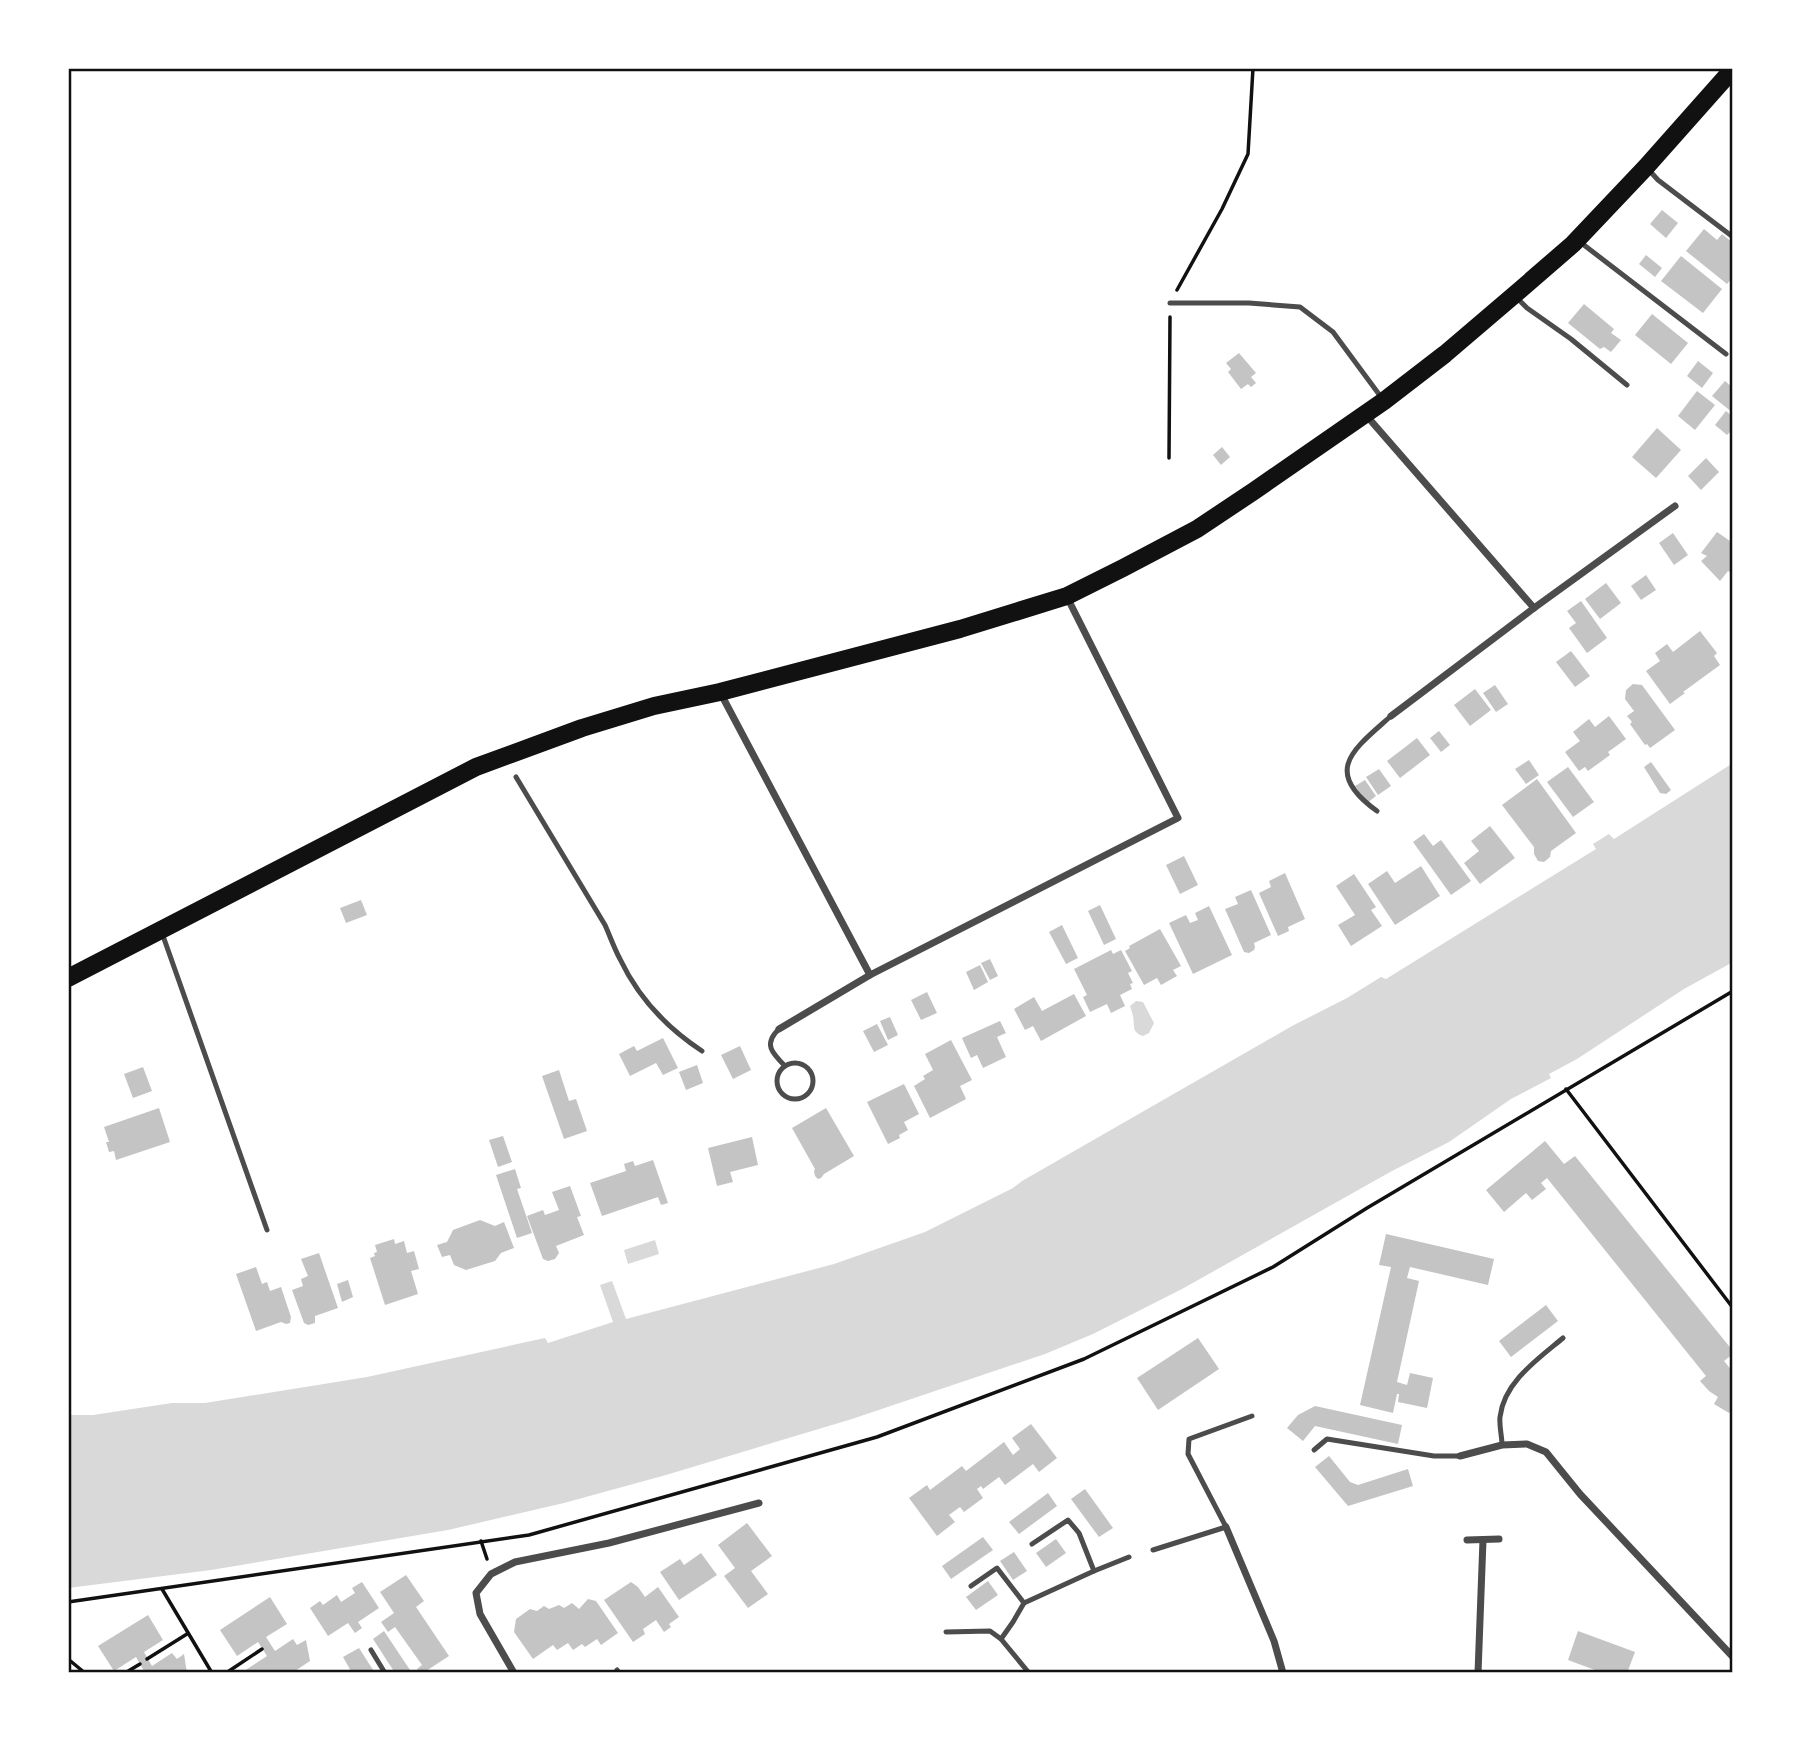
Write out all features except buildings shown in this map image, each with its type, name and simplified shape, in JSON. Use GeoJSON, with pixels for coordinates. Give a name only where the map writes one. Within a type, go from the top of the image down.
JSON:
{"type":"FeatureCollection","features":[{"type":"Feature","properties":{"kind":"main road"},"geometry":{"type":"LineString","coordinates":[[68,978],[476,767],[653,706],[720,692],[960,629],[1067,596],[1197,529],[1384,401],[1514,296],[1577,240],[1733,69]]}},
{"type":"Feature","properties":{"kind":"street"},"geometry":{"type":"LineString","coordinates":[[1365,414],[1534,608]]}},
{"type":"Feature","properties":{"kind":"street"},"geometry":{"type":"LineString","coordinates":[[1391,716],[1675,506]]}},
{"type":"Feature","properties":{"kind":"street"},"geometry":{"type":"LineString","coordinates":[[779,1030],[870,975],[1178,818],[1067,596]]}},
{"type":"Feature","properties":{"kind":"street"},"geometry":{"type":"LineString","coordinates":[[720,692],[870,975]]}},
{"type":"Feature","properties":{"kind":"street"},"geometry":{"type":"LineString","coordinates":[[1460,1456],[1503,1445],[1527,1444],[1546,1452],[1580,1494],[1733,1657]]}},
{"type":"Feature","properties":{"kind":"street"},"geometry":{"type":"LineString","coordinates":[[511,1672],[480,1614],[476,1593],[491,1574],[515,1562],[609,1543],[759,1503]]}},
{"type":"Feature","properties":{"kind":"street"},"geometry":{"type":"LineString","coordinates":[[1226,1527],[1274,1642],[1283,1673]]}},
{"type":"Feature","properties":{"kind":"street"},"geometry":{"type":"LineString","coordinates":[[1466,1540],[1499,1539]]}},
{"type":"Feature","properties":{"kind":"street"},"geometry":{"type":"LineString","coordinates":[[1478,1673],[1483,1540]]}},
{"type":"Feature","properties":{"kind":"lane"},"geometry":{"type":"LineString","coordinates":[[1646,167],[1658,180],[1733,237]]}},
{"type":"Feature","properties":{"kind":"lane"},"geometry":{"type":"LineString","coordinates":[[1577,240],[1726,354]]}},
{"type":"Feature","properties":{"kind":"lane"},"geometry":{"type":"LineString","coordinates":[[1514,296],[1527,309],[1571,339],[1627,385]]}},
{"type":"Feature","properties":{"kind":"lane"},"geometry":{"type":"LineString","coordinates":[[1170,303],[1249,303],[1300,307],[1333,332],[1384,401]]}},
{"type":"Feature","properties":{"kind":"lane"},"geometry":{"type":"LineString","coordinates":[[1377,811],[1351,785],[1346,774],[1347,765],[1356,749],[1391,716]]}},
{"type":"Feature","properties":{"kind":"lane"},"geometry":{"type":"LineString","coordinates":[[516,777],[605,925],[621,962],[643,999],[702,1051]]}},
{"type":"Feature","properties":{"kind":"lane"},"geometry":{"type":"LineString","coordinates":[[161,930],[267,1230]]}},
{"type":"Feature","properties":{"kind":"lane"},"geometry":{"type":"LineString","coordinates":[[779,1030],[770,1042],[777,1058],[785,1066]]}},
{"type":"Feature","properties":{"kind":"lane"},"geometry":{"type":"LineString","coordinates":[[802,1063],[810,1070],[813,1087],[805,1097],[793,1100],[782,1094],[778,1088],[777,1076],[785,1066],[802,1063]]}},
{"type":"Feature","properties":{"kind":"lane"},"geometry":{"type":"LineString","coordinates":[[1503,1445],[1500,1418],[1504,1401],[1516,1380],[1534,1361],[1563,1338]]}},
{"type":"Feature","properties":{"kind":"lane"},"geometry":{"type":"LineString","coordinates":[[1153,1550],[1226,1527],[1188,1454],[1189,1439],[1252,1416]]}},
{"type":"Feature","properties":{"kind":"lane"},"geometry":{"type":"LineString","coordinates":[[1314,1450],[1327,1439],[1434,1456],[1460,1456]]}},
{"type":"Feature","properties":{"kind":"lane"},"geometry":{"type":"LineString","coordinates":[[1032,1544],[1068,1520],[1079,1533],[1094,1571]]}},
{"type":"Feature","properties":{"kind":"lane"},"geometry":{"type":"LineString","coordinates":[[1001,1639],[1024,1603],[1129,1557]]}},
{"type":"Feature","properties":{"kind":"lane"},"geometry":{"type":"LineString","coordinates":[[971,1586],[997,1568],[1024,1603]]}},
{"type":"Feature","properties":{"kind":"lane"},"geometry":{"type":"LineString","coordinates":[[946,1632],[990,1630],[1001,1639],[1029,1673]]}},
{"type":"Feature","properties":{"kind":"lane"},"geometry":{"type":"LineString","coordinates":[[372,1650],[385,1673]]}},
{"type":"Feature","properties":{"kind":"path"},"geometry":{"type":"LineString","coordinates":[[1168,458],[1170,303],[1222,209],[1248,154],[1253,68]]}},
{"type":"Feature","properties":{"kind":"path"},"geometry":{"type":"LineString","coordinates":[[68,1602],[529,1535],[877,1437],[1084,1359],[1273,1267],[1367,1208],[1733,991]]}},
{"type":"Feature","properties":{"kind":"path"},"geometry":{"type":"LineString","coordinates":[[1566,1089],[1733,1308]]}},
{"type":"Feature","properties":{"kind":"path"},"geometry":{"type":"LineString","coordinates":[[481,1541],[491,1574]]}},
{"type":"Feature","properties":{"kind":"path"},"geometry":{"type":"LineString","coordinates":[[162,1589],[212,1673]]}},
{"type":"Feature","properties":{"kind":"path"},"geometry":{"type":"LineString","coordinates":[[147,1659],[188,1634]]}},
{"type":"Feature","properties":{"kind":"path"},"geometry":{"type":"LineString","coordinates":[[226,1673],[262,1649]]}},
{"type":"Feature","properties":{"kind":"path"},"geometry":{"type":"LineString","coordinates":[[68,1659],[85,1673]]}},
{"type":"Feature","properties":{"kind":"path"},"geometry":{"type":"LineString","coordinates":[[125,1673],[140,1664]]}},
{"type":"Feature","properties":{"kind":"shaded area"},"geometry":{"type":"Polygon","coordinates":[[[1733,763],[1733,962],[1684,989],[1577,1059],[1549,1074],[1551,1078],[1511,1099],[1449,1142],[1182,1289],[1093,1334],[1045,1354],[852,1419],[564,1503],[448,1530],[211,1570],[68,1588],[68,1414],[93,1415],[172,1403],[205,1403],[367,1377],[545,1338],[548,1343],[613,1322],[600,1285],[612,1281],[626,1319],[834,1264],[925,1232],[1013,1188],[1381,977],[1386,979],[1596,849],[1593,844],[1609,834],[1614,839],[1733,763]]]}},
{"type":"Feature","properties":{"kind":"shaded area"},"geometry":{"type":"Polygon","coordinates":[[[1136,1001],[1143,1002],[1154,1023],[1149,1033],[1143,1036],[1134,1028],[1130,1006],[1136,1001]]]}},
{"type":"Feature","properties":{"kind":"shaded area"},"geometry":{"type":"Polygon","coordinates":[[[655,1240],[659,1254],[628,1264],[624,1250],[655,1240]]]}}]}
